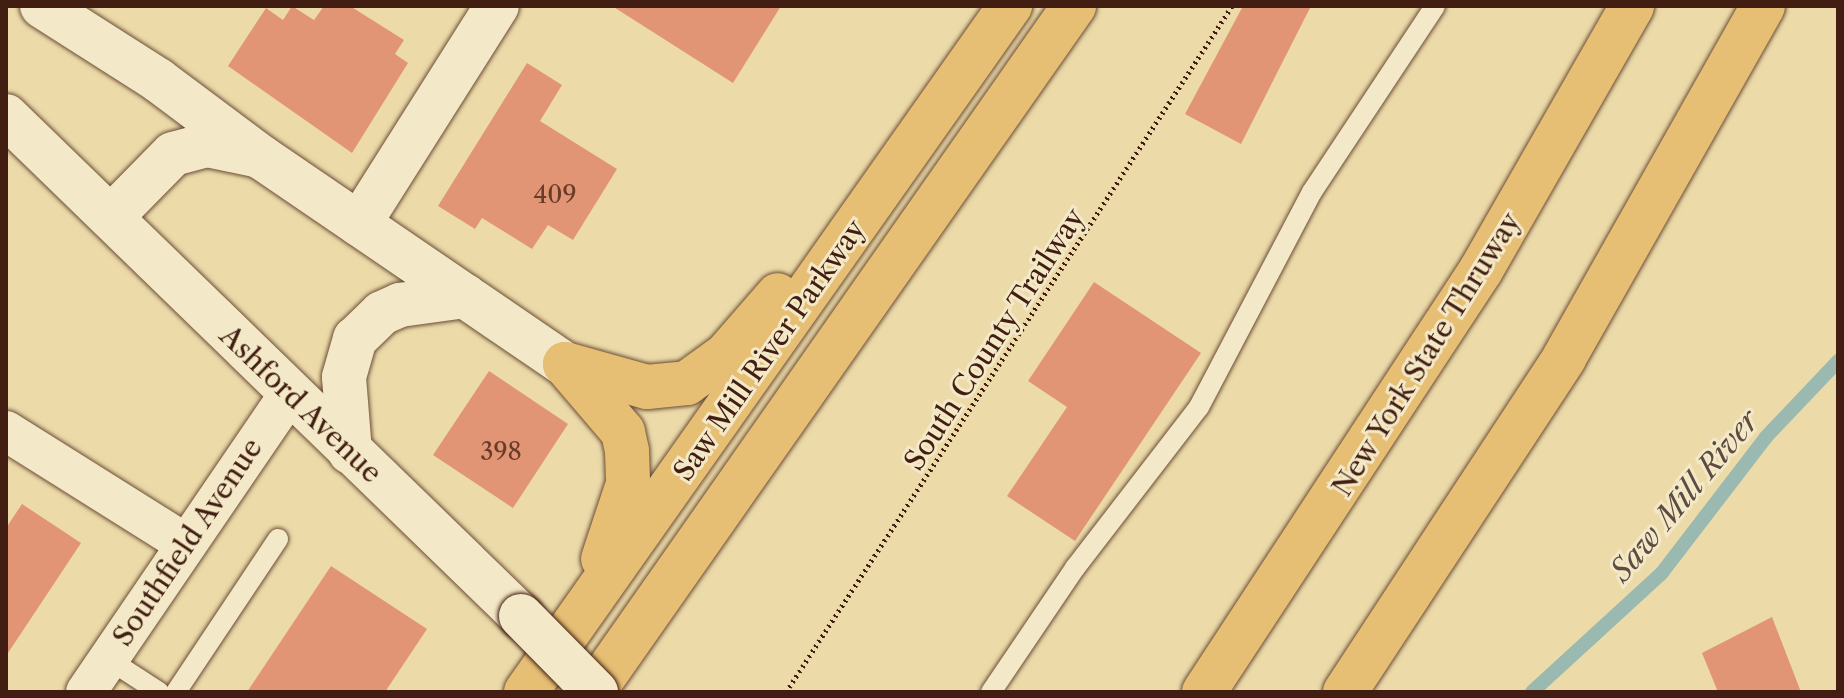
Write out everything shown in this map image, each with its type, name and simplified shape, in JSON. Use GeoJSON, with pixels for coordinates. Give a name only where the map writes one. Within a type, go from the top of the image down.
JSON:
{"type":"FeatureCollection","features":[{"type":"Feature","properties":{"kind":"highway","name":"Saw Mill River Parkway"},"geometry":{"type":"LineString","coordinates":[[526,692],[1010,6]]}},
{"type":"Feature","properties":{"kind":"highway","name":"Saw Mill River Parkway"},"geometry":{"type":"LineString","coordinates":[[595,692],[1074,6]]}},
{"type":"Feature","properties":{"kind":"highway","name":"New York State Thruway"},"geometry":{"type":"LineString","coordinates":[[1204,692],[1481,270],[1632,6]]}},
{"type":"Feature","properties":{"kind":"highway"},"geometry":{"type":"LineString","coordinates":[[1345,692],[1564,358],[1763,6]]}},
{"type":"Feature","properties":{"kind":"highway"},"geometry":{"type":"LineString","coordinates":[[565,364],[647,387],[667,388],[706,372],[948,96]]}},
{"type":"Feature","properties":{"kind":"highway"},"geometry":{"type":"LineString","coordinates":[[565,364],[623,432],[629,468],[623,508],[582,615]]}},
{"type":"Feature","properties":{"kind":"main road"},"geometry":{"type":"LineString","coordinates":[[42,6],[158,80],[261,157],[565,364]]}},
{"type":"Feature","properties":{"kind":"main road"},"geometry":{"type":"LineString","coordinates":[[359,224],[497,6]]}},
{"type":"Feature","properties":{"kind":"main road","name":"Ashford Avenue"},"geometry":{"type":"LineString","coordinates":[[6,116],[521,616],[595,692]]}},
{"type":"Feature","properties":{"kind":"main road"},"geometry":{"type":"LineString","coordinates":[[111,217],[158,166],[189,148],[225,146],[261,157]]}},
{"type":"Feature","properties":{"kind":"main road"},"geometry":{"type":"LineString","coordinates":[[350,452],[344,377],[355,339],[375,319],[400,305],[465,296]]}},
{"type":"Feature","properties":{"kind":"street","name":"Southfield Avenue"},"geometry":{"type":"LineString","coordinates":[[86,692],[290,393]]}},
{"type":"Feature","properties":{"kind":"street"},"geometry":{"type":"LineString","coordinates":[[6,431],[186,544]]}},
{"type":"Feature","properties":{"kind":"lane"},"geometry":{"type":"LineString","coordinates":[[991,692],[1075,568],[1199,407],[1312,192],[1435,6]]}},
{"type":"Feature","properties":{"kind":"lane"},"geometry":{"type":"LineString","coordinates":[[176,692],[278,539]]}},
{"type":"Feature","properties":{"kind":"lane"},"geometry":{"type":"LineString","coordinates":[[108,659],[159,692]]}},
{"type":"Feature","properties":{"kind":"path","name":"South County Trailway"},"geometry":{"type":"LineString","coordinates":[[786,692],[1232,6]]}},
{"type":"Feature","properties":{"kind":"building"},"geometry":{"type":"Polygon","coordinates":[[[292,6],[314,20],[324,6],[350,6],[404,40],[395,54],[408,63],[352,153],[228,66],[266,8],[283,20],[292,6]]]}},
{"type":"Feature","properties":{"kind":"building"},"geometry":{"type":"Polygon","coordinates":[[[612,6],[781,6],[733,83],[612,6]]]}},
{"type":"Feature","properties":{"kind":"building"},"geometry":{"type":"Polygon","coordinates":[[[1243,6],[1311,6],[1241,144],[1185,114],[1243,6]]]}},
{"type":"Feature","properties":{"kind":"building"},"geometry":{"type":"Polygon","coordinates":[[[527,63],[562,85],[540,121],[617,169],[573,240],[548,225],[532,249],[482,218],[475,229],[438,206],[527,63]]]}},
{"type":"Feature","properties":{"kind":"building"},"geometry":{"type":"Polygon","coordinates":[[[1094,282],[1201,353],[1075,541],[1007,496],[1067,407],[1028,381],[1094,282]]]}},
{"type":"Feature","properties":{"kind":"building"},"geometry":{"type":"Polygon","coordinates":[[[489,371],[568,424],[513,508],[433,455],[489,371]]]}},
{"type":"Feature","properties":{"kind":"building"},"geometry":{"type":"Polygon","coordinates":[[[22,504],[81,543],[6,656],[6,528],[22,504]]]}},
{"type":"Feature","properties":{"kind":"building"},"geometry":{"type":"Polygon","coordinates":[[[331,566],[427,629],[385,692],[247,692],[331,566]]]}},
{"type":"Feature","properties":{"kind":"building"},"geometry":{"type":"Polygon","coordinates":[[[1772,617],[1801,692],[1718,692],[1702,653],[1772,617]]]}},
{"type":"Feature","properties":{"kind":"waterway","name":"Saw Mill River"},"geometry":{"type":"LineString","coordinates":[[1532,692],[1661,574],[1766,437],[1838,361]]}}]}
